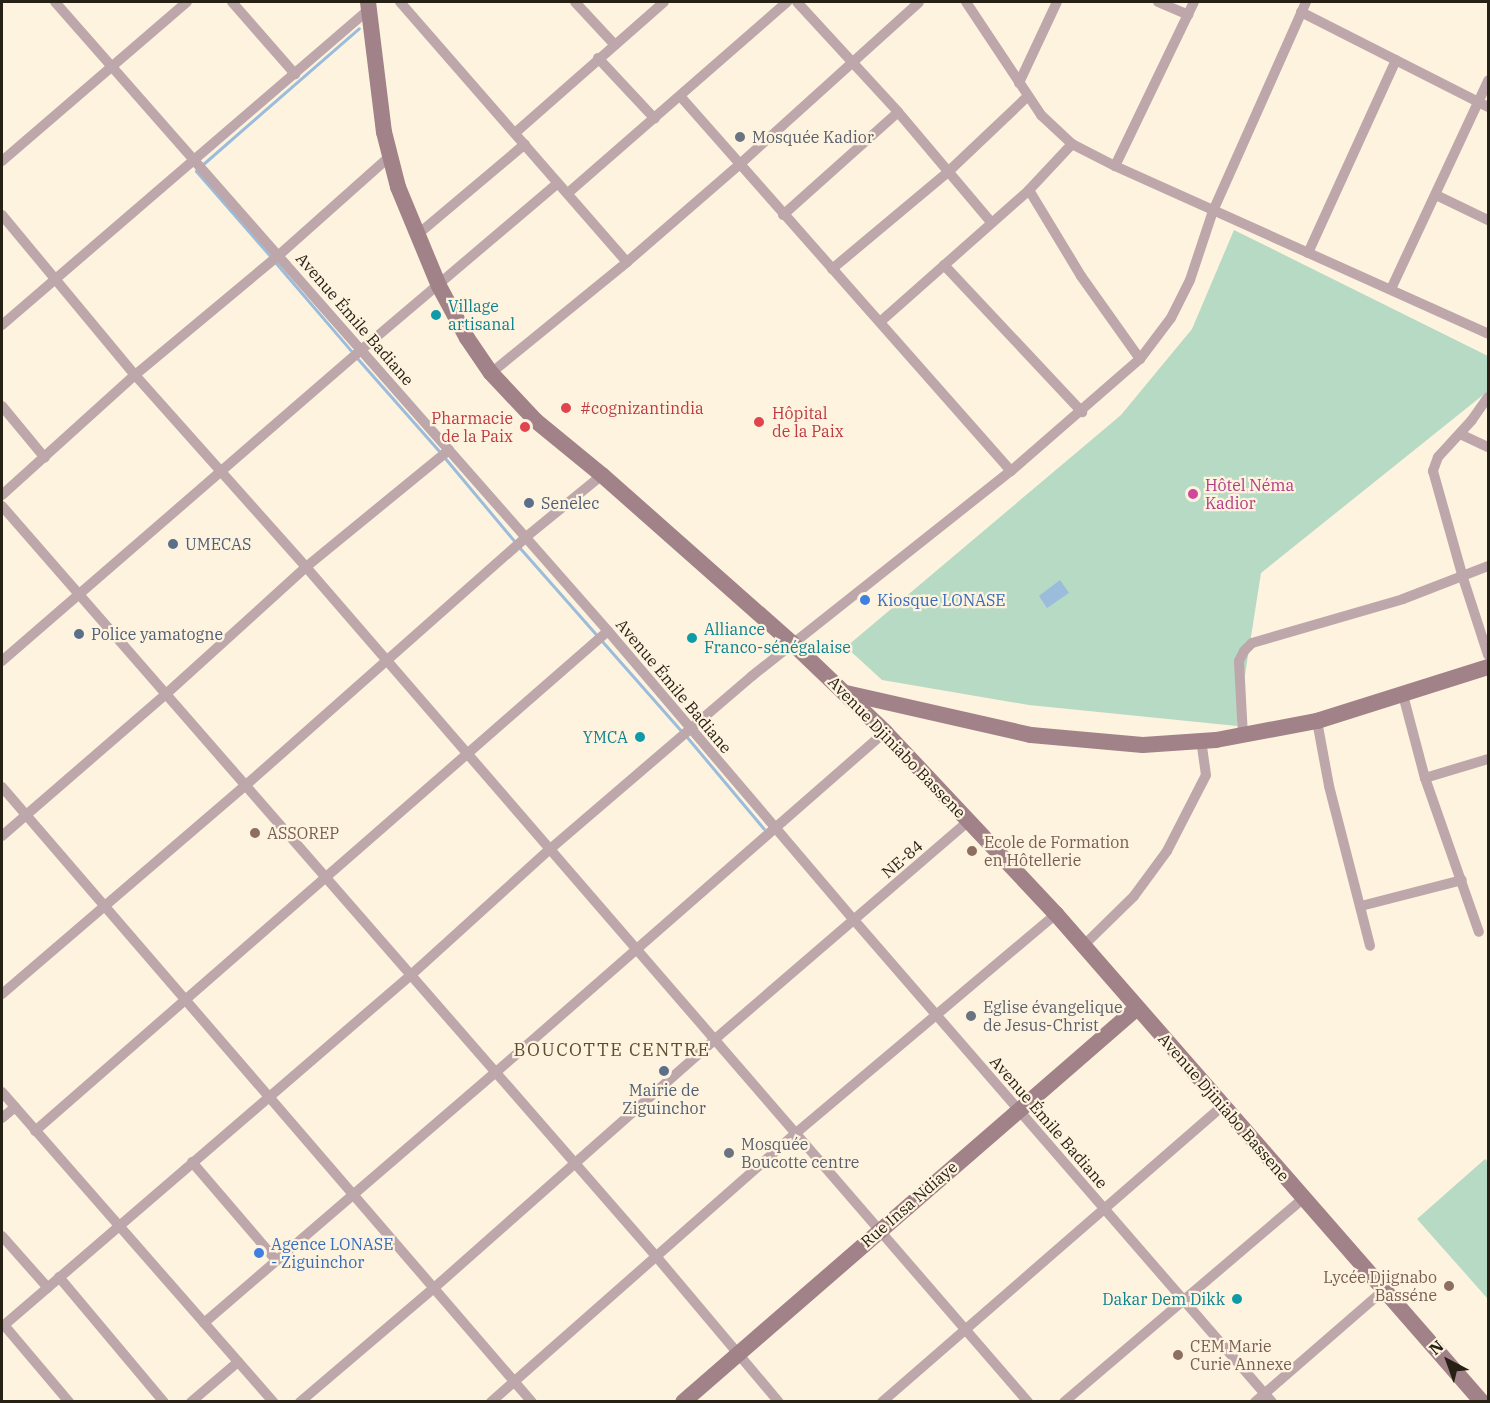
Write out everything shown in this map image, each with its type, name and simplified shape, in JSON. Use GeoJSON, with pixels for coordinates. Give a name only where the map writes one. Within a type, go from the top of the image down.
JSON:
{"type":"FeatureCollection","features":[{"type":"Feature","properties":{"kind":"main road","name":"Avenue Djiniabo Bassene"},"geometry":{"type":"LineString","coordinates":[[368,6],[389,158],[417,235],[439,286],[466,338],[491,373],[536,421],[602,475],[792,643],[885,732],[1056,914],[1482,1401]]}},
{"type":"Feature","properties":{"kind":"main road"},"geometry":{"type":"LineString","coordinates":[[846,693],[1031,735],[1143,745],[1243,736],[1317,721],[1488,667]]}},
{"type":"Feature","properties":{"kind":"main road","name":"Rue Insa Ndiaye"},"geometry":{"type":"LineString","coordinates":[[682,1401],[1137,1008]]}},
{"type":"Feature","properties":{"kind":"street","name":"Avenue Émile Badiane"},"geometry":{"type":"LineString","coordinates":[[55,2],[608,631],[690,730],[1268,1397]]}},
{"type":"Feature","properties":{"kind":"street"},"geometry":{"type":"LineString","coordinates":[[2,160],[188,2]]}},
{"type":"Feature","properties":{"kind":"street"},"geometry":{"type":"LineString","coordinates":[[232,2],[295,74]]}},
{"type":"Feature","properties":{"kind":"street"},"geometry":{"type":"LineString","coordinates":[[400,2],[627,262]]}},
{"type":"Feature","properties":{"kind":"street"},"geometry":{"type":"LineString","coordinates":[[575,2],[614,44]]}},
{"type":"Feature","properties":{"kind":"street"},"geometry":{"type":"LineString","coordinates":[[568,194],[787,2]]}},
{"type":"Feature","properties":{"kind":"street"},"geometry":{"type":"LineString","coordinates":[[797,2],[852,60],[992,222]]}},
{"type":"Feature","properties":{"kind":"street"},"geometry":{"type":"LineString","coordinates":[[491,373],[627,262],[740,164],[852,60],[919,2]]}},
{"type":"Feature","properties":{"kind":"street"},"geometry":{"type":"LineString","coordinates":[[966,2],[1041,115],[1072,144],[1115,166],[1488,334]]}},
{"type":"Feature","properties":{"kind":"street"},"geometry":{"type":"LineString","coordinates":[[1019,83],[1058,2]]}},
{"type":"Feature","properties":{"kind":"street"},"geometry":{"type":"LineString","coordinates":[[1158,2],[1188,15]]}},
{"type":"Feature","properties":{"kind":"street"},"geometry":{"type":"LineString","coordinates":[[1115,166],[1194,2]]}},
{"type":"Feature","properties":{"kind":"street"},"geometry":{"type":"LineString","coordinates":[[69,1401],[3,1326],[411,975],[549,850],[792,643],[1011,471],[1082,412],[1140,359],[1167,325],[1190,280],[1214,211],[1306,2]]}},
{"type":"Feature","properties":{"kind":"street"},"geometry":{"type":"LineString","coordinates":[[515,133],[658,4]]}},
{"type":"Feature","properties":{"kind":"street"},"geometry":{"type":"LineString","coordinates":[[2,325],[295,74],[368,6]]}},
{"type":"Feature","properties":{"kind":"street"},"geometry":{"type":"LineString","coordinates":[[1301,12],[1484,104]]}},
{"type":"Feature","properties":{"kind":"street"},"geometry":{"type":"LineString","coordinates":[[598,58],[655,119]]}},
{"type":"Feature","properties":{"kind":"street"},"geometry":{"type":"LineString","coordinates":[[1308,253],[1396,60]]}},
{"type":"Feature","properties":{"kind":"street"},"geometry":{"type":"LineString","coordinates":[[1391,290],[1436,195],[1484,104],[1488,81]]}},
{"type":"Feature","properties":{"kind":"street"},"geometry":{"type":"LineString","coordinates":[[680,96],[1011,471]]}},
{"type":"Feature","properties":{"kind":"street"},"geometry":{"type":"LineString","coordinates":[[832,269],[949,171],[1028,96]]}},
{"type":"Feature","properties":{"kind":"street"},"geometry":{"type":"LineString","coordinates":[[783,215],[898,112]]}},
{"type":"Feature","properties":{"kind":"street"},"geometry":{"type":"LineString","coordinates":[[417,235],[525,144]]}},
{"type":"Feature","properties":{"kind":"street"},"geometry":{"type":"LineString","coordinates":[[880,322],[1029,190],[1072,144]]}},
{"type":"Feature","properties":{"kind":"street"},"geometry":{"type":"LineString","coordinates":[[2,495],[135,375],[279,255],[389,158]]}},
{"type":"Feature","properties":{"kind":"street"},"geometry":{"type":"LineString","coordinates":[[2,661],[79,592],[558,183]]}},
{"type":"Feature","properties":{"kind":"street"},"geometry":{"type":"LineString","coordinates":[[1029,190],[1081,276],[1140,359]]}},
{"type":"Feature","properties":{"kind":"street"},"geometry":{"type":"LineString","coordinates":[[1436,195],[1488,220]]}},
{"type":"Feature","properties":{"kind":"street"},"geometry":{"type":"LineString","coordinates":[[2,215],[135,375],[306,567],[385,662],[1028,1401]]}},
{"type":"Feature","properties":{"kind":"street"},"geometry":{"type":"LineString","coordinates":[[944,265],[1082,412]]}},
{"type":"Feature","properties":{"kind":"street"},"geometry":{"type":"LineString","coordinates":[[1488,397],[1460,434],[1438,457],[1433,471],[1463,578],[1488,655]]}},
{"type":"Feature","properties":{"kind":"street"},"geometry":{"type":"LineString","coordinates":[[2,406],[45,458]]}},
{"type":"Feature","properties":{"kind":"street"},"geometry":{"type":"LineString","coordinates":[[1460,434],[1488,447]]}},
{"type":"Feature","properties":{"kind":"street"},"geometry":{"type":"LineString","coordinates":[[2,836],[166,694],[306,567],[449,450]]}},
{"type":"Feature","properties":{"kind":"street"},"geometry":{"type":"LineString","coordinates":[[2,994],[246,785],[526,537],[602,475]]}},
{"type":"Feature","properties":{"kind":"street"},"geometry":{"type":"LineString","coordinates":[[2,506],[655,1255],[779,1401]]}},
{"type":"Feature","properties":{"kind":"street"},"geometry":{"type":"LineString","coordinates":[[1243,736],[1239,662],[1244,651],[1252,644],[1403,599],[1463,578],[1488,566]]}},
{"type":"Feature","properties":{"kind":"street"},"geometry":{"type":"LineString","coordinates":[[35,1131],[608,631]]}},
{"type":"Feature","properties":{"kind":"street"},"geometry":{"type":"LineString","coordinates":[[1403,695],[1425,778],[1479,932]]}},
{"type":"Feature","properties":{"kind":"street"},"geometry":{"type":"LineString","coordinates":[[1317,721],[1329,786],[1370,946]]}},
{"type":"Feature","properties":{"kind":"street"},"geometry":{"type":"LineString","coordinates":[[204,1323],[495,1073],[634,949],[776,829],[885,732]]}},
{"type":"Feature","properties":{"kind":"street"},"geometry":{"type":"LineString","coordinates":[[1083,946],[1134,896],[1167,851],[1206,775],[1201,741]]}},
{"type":"Feature","properties":{"kind":"street"},"geometry":{"type":"LineString","coordinates":[[1425,778],[1488,759]]}},
{"type":"Feature","properties":{"kind":"street"},"geometry":{"type":"LineString","coordinates":[[2,787],[268,1098],[532,1401]]}},
{"type":"Feature","properties":{"kind":"street","name":"NE-84"},"geometry":{"type":"LineString","coordinates":[[300,1401],[434,1288],[714,1041],[969,821]]}},
{"type":"Feature","properties":{"kind":"street"},"geometry":{"type":"LineString","coordinates":[[1361,906],[1462,880]]}},
{"type":"Feature","properties":{"kind":"street"},"geometry":{"type":"LineString","coordinates":[[491,1401],[796,1133],[1056,914]]}},
{"type":"Feature","properties":{"kind":"street"},"geometry":{"type":"LineString","coordinates":[[2,1092],[273,1401]]}},
{"type":"Feature","properties":{"kind":"street"},"geometry":{"type":"LineString","coordinates":[[882,1401],[1222,1106]]}},
{"type":"Feature","properties":{"kind":"street"},"geometry":{"type":"LineString","coordinates":[[2,1118],[15,1107]]}},
{"type":"Feature","properties":{"kind":"street"},"geometry":{"type":"LineString","coordinates":[[192,1162],[276,1260]]}},
{"type":"Feature","properties":{"kind":"street"},"geometry":{"type":"LineString","coordinates":[[1064,1401],[1304,1198]]}},
{"type":"Feature","properties":{"kind":"street"},"geometry":{"type":"LineString","coordinates":[[2,1236],[48,1288]]}},
{"type":"Feature","properties":{"kind":"street"},"geometry":{"type":"LineString","coordinates":[[59,1277],[164,1401]]}},
{"type":"Feature","properties":{"kind":"street"},"geometry":{"type":"LineString","coordinates":[[1255,1401],[1268,1397],[1385,1289]]}},
{"type":"Feature","properties":{"kind":"street"},"geometry":{"type":"LineString","coordinates":[[191,1401],[238,1362]]}},
{"type":"Feature","properties":{"kind":"green space","name":"Hôtel Néma Kadior"},"geometry":{"type":"Polygon","coordinates":[[[1234,230],[1488,356],[1488,391],[1261,573],[1237,726],[1029,705],[882,680],[846,647],[1121,415],[1192,329],[1234,230]]]}},
{"type":"Feature","properties":{"kind":"green space"},"geometry":{"type":"Polygon","coordinates":[[[1485,1159],[1488,1162],[1487,1298],[1417,1219],[1485,1159]]]}},
{"type":"Feature","properties":{"kind":"water"},"geometry":{"type":"Polygon","coordinates":[[[1060,580],[1069,593],[1047,608],[1039,596],[1060,580]]]}},
{"type":"Feature","properties":{"kind":"waterway"},"geometry":{"type":"LineString","coordinates":[[202,165],[359,28]]}},
{"type":"Feature","properties":{"kind":"waterway"},"geometry":{"type":"LineString","coordinates":[[197,170],[271,257]]}},
{"type":"Feature","properties":{"kind":"waterway"},"geometry":{"type":"LineString","coordinates":[[275,262],[353,353]]}},
{"type":"Feature","properties":{"kind":"waterway"},"geometry":{"type":"LineString","coordinates":[[357,358],[440,452]]}},
{"type":"Feature","properties":{"kind":"waterway"},"geometry":{"type":"LineString","coordinates":[[444,457],[515,542]]}},
{"type":"Feature","properties":{"kind":"waterway"},"geometry":{"type":"LineString","coordinates":[[519,547],[681,731]]}},
{"type":"Feature","properties":{"kind":"waterway"},"geometry":{"type":"LineString","coordinates":[[686,736],[764,829]]}},
{"type":"Feature","properties":{"kind":"place","name":"Mosquée Kadior"},"geometry":{"type":"Point","coordinates":[740,137]}},
{"type":"Feature","properties":{"kind":"place","name":"Village artisanal"},"geometry":{"type":"Point","coordinates":[436,315]}},
{"type":"Feature","properties":{"kind":"place","name":"#cognizantindia"},"geometry":{"type":"Point","coordinates":[566,408]}},
{"type":"Feature","properties":{"kind":"place","name":"Hôpital de la Paix"},"geometry":{"type":"Point","coordinates":[759,422]}},
{"type":"Feature","properties":{"kind":"place","name":"Pharmacie de la Paix"},"geometry":{"type":"Point","coordinates":[525,427]}},
{"type":"Feature","properties":{"kind":"place","name":"Hôtel Néma Kadior"},"geometry":{"type":"Point","coordinates":[1193,494]}},
{"type":"Feature","properties":{"kind":"place","name":"Senelec"},"geometry":{"type":"Point","coordinates":[529,503]}},
{"type":"Feature","properties":{"kind":"place","name":"UMECAS"},"geometry":{"type":"Point","coordinates":[173,544]}},
{"type":"Feature","properties":{"kind":"place","name":"Kiosque LONASE"},"geometry":{"type":"Point","coordinates":[865,600]}},
{"type":"Feature","properties":{"kind":"place","name":"Police yamatogne"},"geometry":{"type":"Point","coordinates":[79,634]}},
{"type":"Feature","properties":{"kind":"place","name":"Alliance Franco-sénégalaise"},"geometry":{"type":"Point","coordinates":[692,638]}},
{"type":"Feature","properties":{"kind":"place","name":"YMCA"},"geometry":{"type":"Point","coordinates":[640,737]}},
{"type":"Feature","properties":{"kind":"place","name":"ASSOREP"},"geometry":{"type":"Point","coordinates":[255,833]}},
{"type":"Feature","properties":{"kind":"place","name":"Ecole de Formation en Hôtellerie"},"geometry":{"type":"Point","coordinates":[972,851]}},
{"type":"Feature","properties":{"kind":"place","name":"Eglise évangelique de Jesus-Christ"},"geometry":{"type":"Point","coordinates":[971,1016]}},
{"type":"Feature","properties":{"kind":"place","name":"Mairie de Ziguinchor"},"geometry":{"type":"Point","coordinates":[664,1071]}},
{"type":"Feature","properties":{"kind":"place","name":"Mosquée Boucotte centre"},"geometry":{"type":"Point","coordinates":[729,1153]}},
{"type":"Feature","properties":{"kind":"place","name":"Agence LONASE - Ziguinchor"},"geometry":{"type":"Point","coordinates":[259,1253]}},
{"type":"Feature","properties":{"kind":"place","name":"Lycée Djignabo Basséne"},"geometry":{"type":"Point","coordinates":[1449,1286]}},
{"type":"Feature","properties":{"kind":"place","name":"Dakar Dem Dikk"},"geometry":{"type":"Point","coordinates":[1237,1299]}},
{"type":"Feature","properties":{"kind":"place","name":"CEM Marie Curie Annexe"},"geometry":{"type":"Point","coordinates":[1178,1355]}},
{"type":"Feature","properties":{"kind":"district","name":"BOUCOTTE CENTRE"},"geometry":{"type":"Point","coordinates":[612,1050]}}]}
